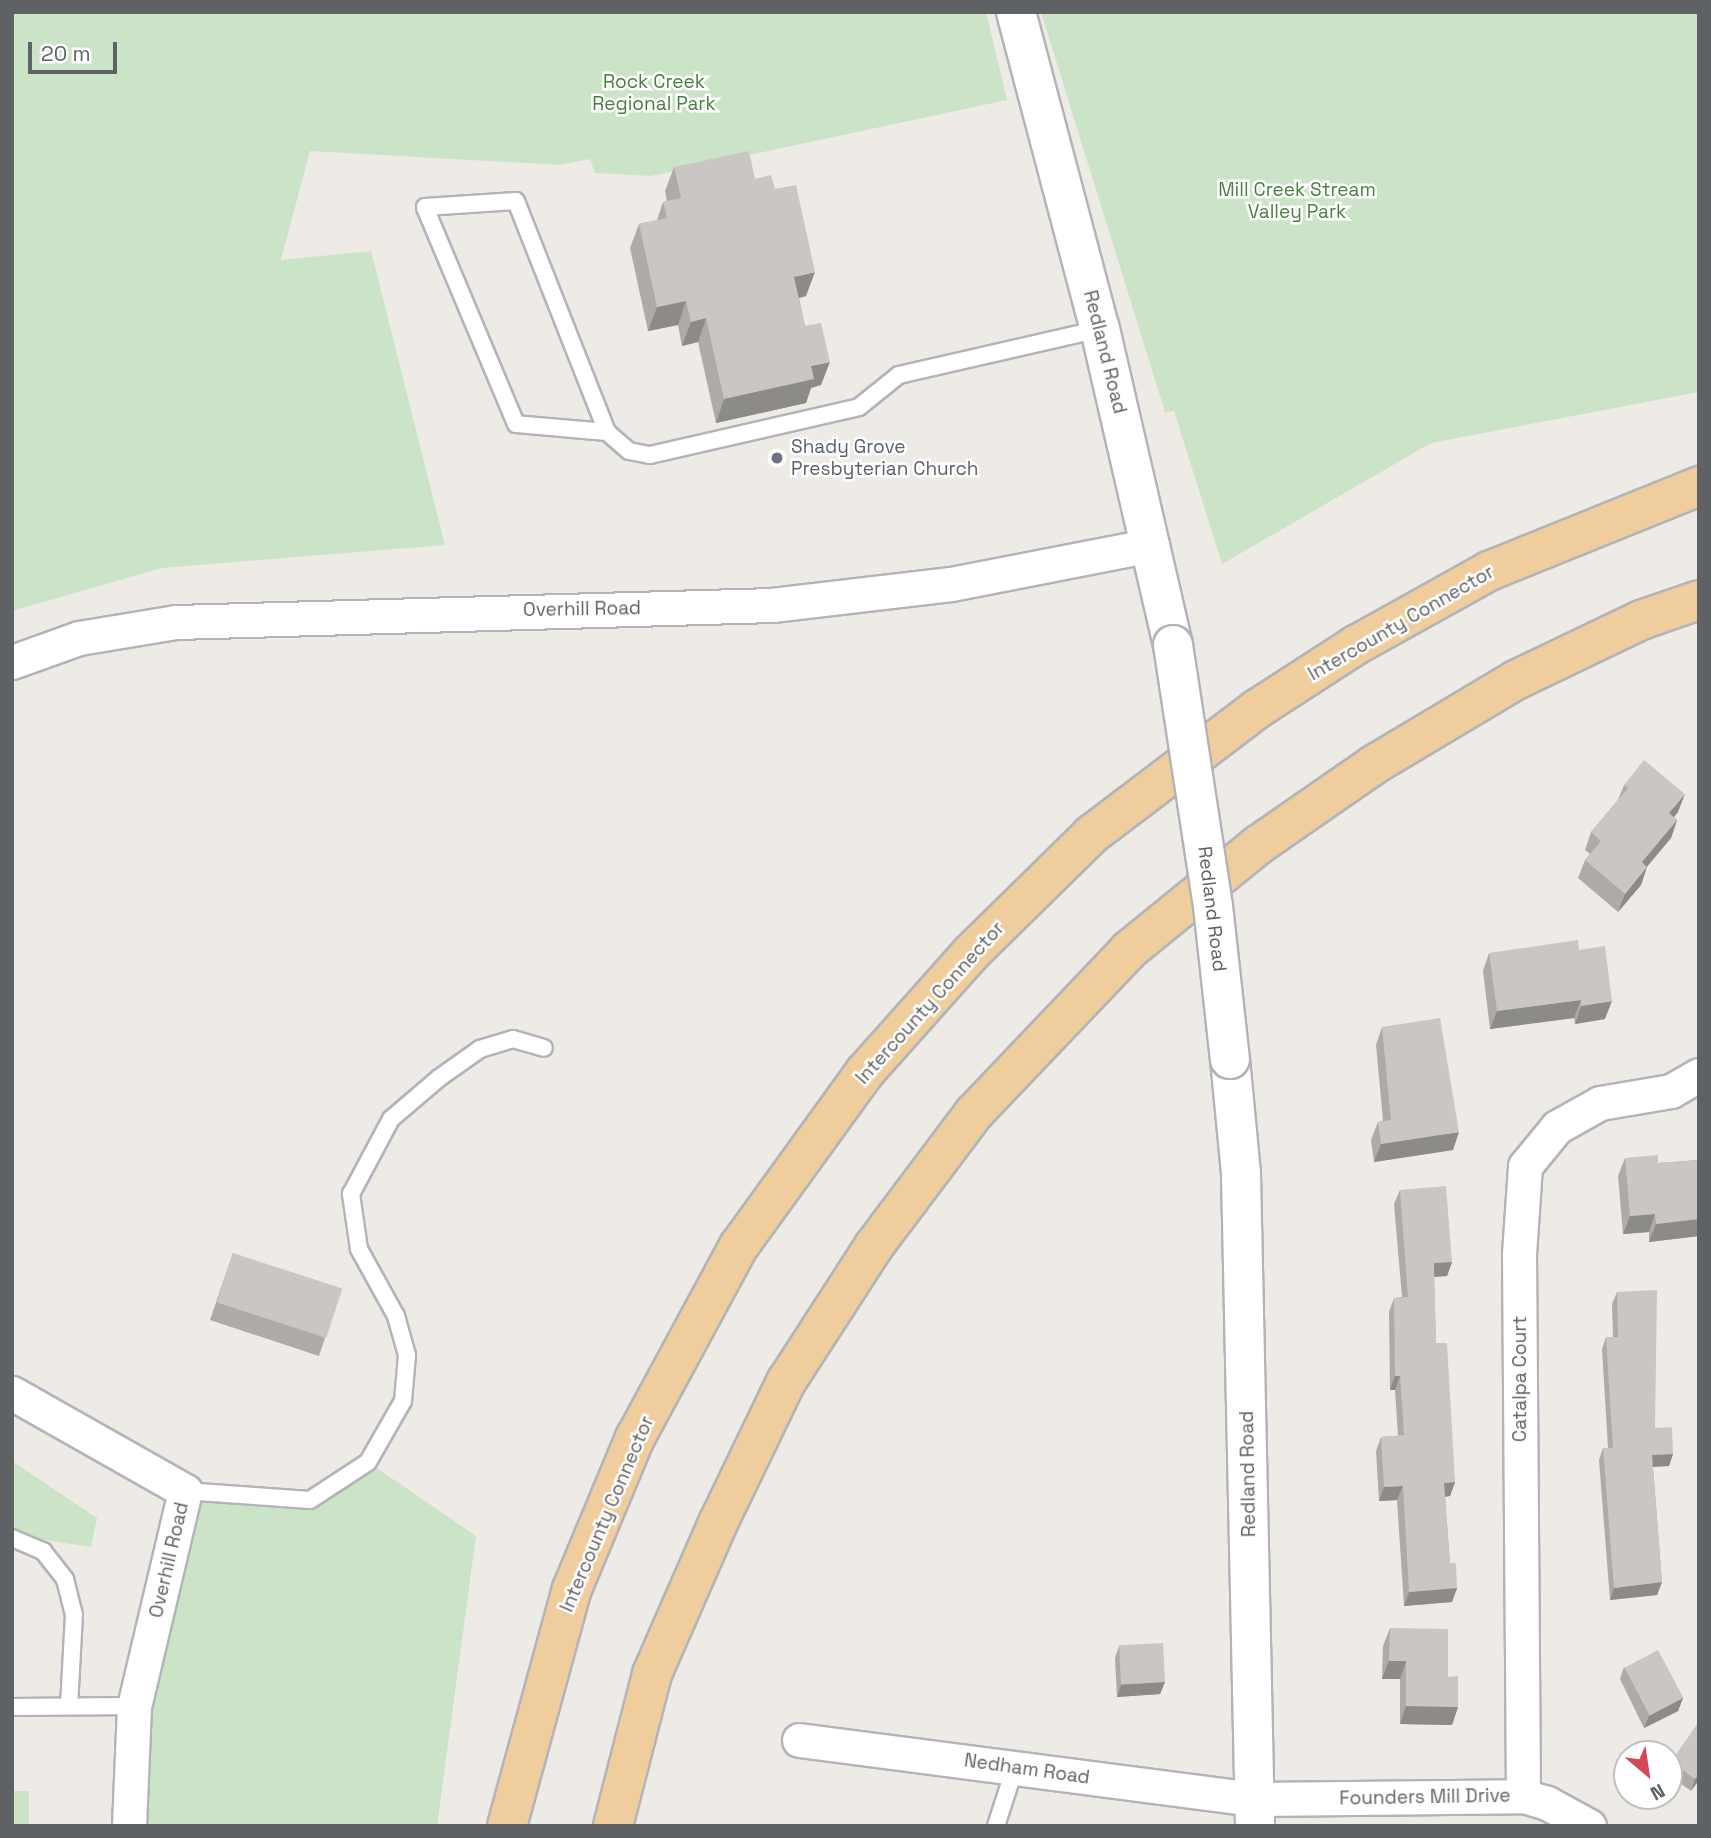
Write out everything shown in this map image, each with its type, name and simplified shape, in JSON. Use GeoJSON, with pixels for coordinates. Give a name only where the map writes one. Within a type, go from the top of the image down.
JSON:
{"type":"FeatureCollection","features":[{"type":"Feature","properties":{"kind":"highway","name":"Intercounty Connector"},"geometry":{"type":"LineString","coordinates":[[507,1826],[572,1589],[635,1438],[739,1246],[891,1042],[971,953],[1091,835],[1257,709],[1356,645],[1489,571],[1699,486]]}},
{"type":"Feature","properties":{"kind":"highway"},"geometry":{"type":"LineString","coordinates":[[613,1826],[652,1674],[718,1522],[786,1382],[874,1246],[974,1113],[1129,950],[1258,845],[1375,764],[1516,680],[1641,620],[1699,600]]}},
{"type":"Feature","properties":{"kind":"main road","name":"Redland Road"},"geometry":{"type":"LineString","coordinates":[[1016,12],[1100,329],[1152,545],[1173,645],[1213,906],[1241,1174],[1254,1813]]}},
{"type":"Feature","properties":{"kind":"street","name":"Overhill Road"},"geometry":{"type":"LineString","coordinates":[[12,662],[79,638],[176,622],[772,606],[951,584],[1152,545]]}},
{"type":"Feature","properties":{"kind":"street","name":"Catalpa Court"},"geometry":{"type":"LineString","coordinates":[[1523,1796],[1519,1254],[1525,1167],[1557,1127],[1600,1103],[1671,1091],[1699,1075]]}},
{"type":"Feature","properties":{"kind":"street","name":"Overhill Road"},"geometry":{"type":"LineString","coordinates":[[12,1393],[185,1491],[134,1706],[129,1826]]}},
{"type":"Feature","properties":{"kind":"street","name":"Nedham Road"},"geometry":{"type":"LineString","coordinates":[[799,1740],[1015,1767],[1254,1813]]}},
{"type":"Feature","properties":{"kind":"street","name":"Founders Mill Drive"},"geometry":{"type":"LineString","coordinates":[[1254,1813],[1523,1796],[1547,1802],[1589,1826]]}},
{"type":"Feature","properties":{"kind":"lane"},"geometry":{"type":"LineString","coordinates":[[607,432],[516,424],[425,207],[516,201],[607,432],[629,451],[650,455],[859,407],[899,375],[1100,329]]}},
{"type":"Feature","properties":{"kind":"lane"},"geometry":{"type":"LineString","coordinates":[[185,1491],[310,1500],[368,1462],[403,1401],[407,1355],[396,1316],[359,1248],[351,1195],[391,1119],[439,1078],[480,1049],[513,1039],[544,1048]]}},
{"type":"Feature","properties":{"kind":"lane"},"geometry":{"type":"LineString","coordinates":[[12,1538],[43,1551],[65,1579],[74,1614],[69,1706]]}},
{"type":"Feature","properties":{"kind":"lane"},"geometry":{"type":"LineString","coordinates":[[12,1707],[134,1706]]}},
{"type":"Feature","properties":{"kind":"lane"},"geometry":{"type":"LineString","coordinates":[[996,1826],[1015,1767]]}},
{"type":"Feature","properties":{"kind":"green space","name":"Rock Creek Regional Park"},"geometry":{"type":"Polygon","coordinates":[[[12,12],[986,12],[1007,100],[651,176],[595,173],[590,159],[560,165],[310,151],[281,260],[371,251],[445,545],[162,568],[12,611],[12,12]]]}},
{"type":"Feature","properties":{"kind":"green space","name":"Mill Creek Stream Valley Park"},"geometry":{"type":"Polygon","coordinates":[[[1041,12],[1699,12],[1699,392],[1431,443],[1222,564],[1174,411],[1165,412],[1041,12]]]}},
{"type":"Feature","properties":{"kind":"green space"},"geometry":{"type":"Polygon","coordinates":[[[12,1461],[97,1518],[91,1547],[12,1535],[12,1461]]]}},
{"type":"Feature","properties":{"kind":"green space"},"geometry":{"type":"Polygon","coordinates":[[[368,1462],[476,1536],[437,1826],[129,1826],[185,1491],[310,1500],[368,1462]]]}},
{"type":"Feature","properties":{"kind":"green space"},"geometry":{"type":"Polygon","coordinates":[[[12,1791],[29,1791],[29,1826],[12,1826],[12,1791]]]}},
{"type":"Feature","properties":{"kind":"building"},"geometry":{"type":"Polygon","coordinates":[[[749,151],[755,179],[771,175],[775,189],[796,185],[815,272],[794,277],[805,326],[821,323],[830,362],[811,366],[814,379],[724,399],[706,318],[691,322],[686,301],[657,307],[639,224],[667,218],[663,202],[681,198],[674,167],[749,151]]]}},
{"type":"Feature","properties":{"kind":"building"},"geometry":{"type":"Polygon","coordinates":[[[1644,760],[1685,794],[1669,813],[1677,820],[1642,862],[1647,867],[1625,894],[1585,860],[1601,841],[1591,832],[1628,788],[1624,785],[1644,760]]]}},
{"type":"Feature","properties":{"kind":"building"},"geometry":{"type":"Polygon","coordinates":[[[1578,940],[1579,950],[1605,946],[1612,1001],[1581,1006],[1581,1000],[1497,1011],[1489,953],[1578,940]]]}},
{"type":"Feature","properties":{"kind":"building"},"geometry":{"type":"Polygon","coordinates":[[[1440,1018],[1459,1132],[1381,1144],[1378,1122],[1391,1120],[1382,1027],[1440,1018]]]}},
{"type":"Feature","properties":{"kind":"building"},"geometry":{"type":"Polygon","coordinates":[[[1658,1155],[1658,1163],[1699,1160],[1699,1219],[1656,1224],[1655,1214],[1630,1216],[1625,1158],[1658,1155]]]}},
{"type":"Feature","properties":{"kind":"building"},"geometry":{"type":"Polygon","coordinates":[[[1446,1186],[1452,1262],[1434,1263],[1436,1343],[1447,1343],[1455,1482],[1444,1483],[1450,1563],[1456,1563],[1457,1588],[1409,1592],[1403,1486],[1384,1487],[1381,1437],[1404,1435],[1400,1376],[1395,1376],[1394,1298],[1408,1297],[1400,1190],[1446,1186]]]}},
{"type":"Feature","properties":{"kind":"building"},"geometry":{"type":"Polygon","coordinates":[[[233,1253],[342,1289],[326,1338],[217,1302],[233,1253]]]}},
{"type":"Feature","properties":{"kind":"building"},"geometry":{"type":"Polygon","coordinates":[[[1657,1290],[1655,1428],[1672,1427],[1673,1454],[1652,1455],[1662,1582],[1614,1588],[1603,1448],[1613,1448],[1606,1337],[1618,1337],[1617,1292],[1657,1290]]]}},
{"type":"Feature","properties":{"kind":"building"},"geometry":{"type":"Polygon","coordinates":[[[1390,1628],[1448,1629],[1448,1677],[1458,1676],[1458,1707],[1406,1706],[1406,1661],[1389,1661],[1390,1628]]]}},
{"type":"Feature","properties":{"kind":"building"},"geometry":{"type":"Polygon","coordinates":[[[1163,1643],[1165,1682],[1121,1684],[1119,1645],[1163,1643]]]}},
{"type":"Feature","properties":{"kind":"building"},"geometry":{"type":"Polygon","coordinates":[[[1658,1650],[1683,1698],[1650,1716],[1624,1668],[1658,1650]]]}},
{"type":"Feature","properties":{"kind":"building"},"geometry":{"type":"Polygon","coordinates":[[[1699,1722],[1699,1774],[1695,1779],[1683,1770],[1683,1745],[1699,1722]]]}},
{"type":"Feature","properties":{"kind":"place","name":"Shady Grove Presbyterian Church"},"geometry":{"type":"Point","coordinates":[777,458]}}]}
